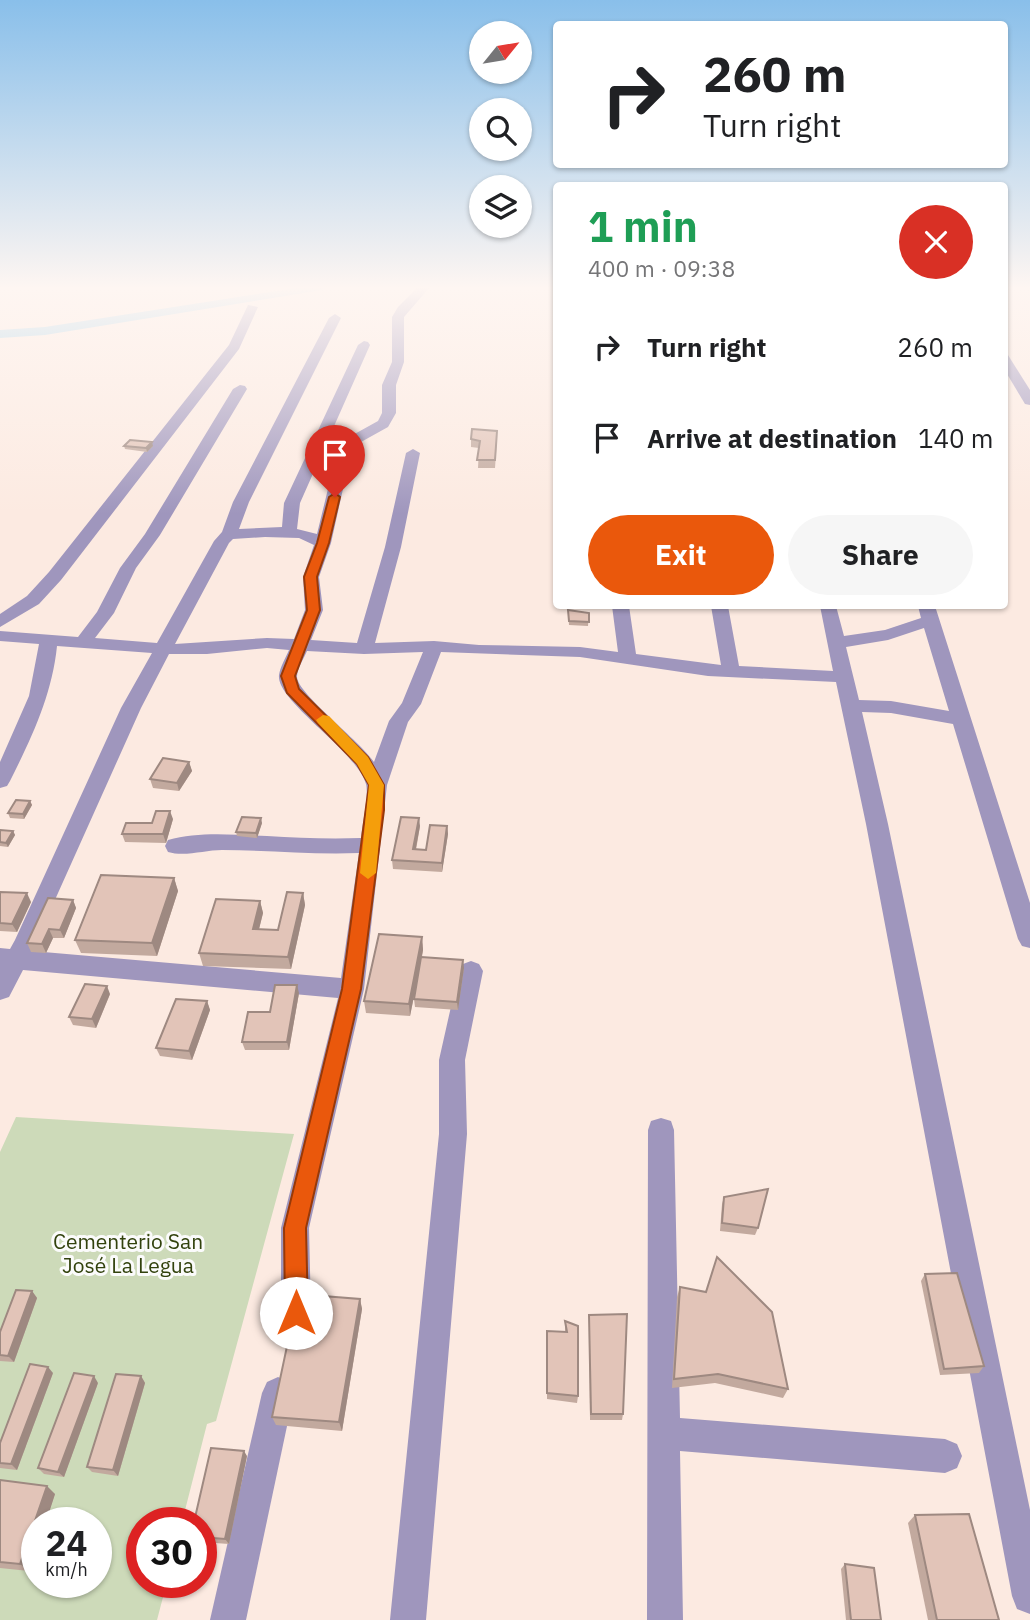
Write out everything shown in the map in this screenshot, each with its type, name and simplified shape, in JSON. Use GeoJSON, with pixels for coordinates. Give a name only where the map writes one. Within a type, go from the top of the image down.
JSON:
{"type":"FeatureCollection","features":[{"type":"Feature","properties":{"kind":"street"},"geometry":{"type":"LineString","coordinates":[[0,622],[33,600],[55,576],[223,363]]}},
{"type":"Feature","properties":{"kind":"street"},"geometry":{"type":"LineString","coordinates":[[0,990],[8,959],[131,708],[222,541],[229,534],[241,502],[312,363]]}},
{"type":"Feature","properties":{"kind":"street"},"geometry":{"type":"LineString","coordinates":[[290,525],[292,503],[356,363]]}},
{"type":"Feature","properties":{"kind":"street"},"geometry":{"type":"LineString","coordinates":[[377,785],[363,761],[347,743],[292,690],[288,676],[314,610],[311,577],[323,543],[344,452],[351,444],[383,424],[389,413],[389,385],[398,363]]}},
{"type":"Feature","properties":{"kind":"street"},"geometry":{"type":"LineString","coordinates":[[1008,365],[1030,401]]}},
{"type":"Feature","properties":{"kind":"street"},"geometry":{"type":"LineString","coordinates":[[83,642],[105,613],[128,568],[152,535],[240,389]]}},
{"type":"Feature","properties":{"kind":"street"},"geometry":{"type":"LineString","coordinates":[[364,649],[393,547],[413,453]]}},
{"type":"Feature","properties":{"kind":"street"},"geometry":{"type":"LineString","coordinates":[[290,525],[318,483],[341,462]]}},
{"type":"Feature","properties":{"kind":"street"},"geometry":{"type":"LineString","coordinates":[[229,534],[290,525],[323,543]]}},
{"type":"Feature","properties":{"kind":"street"},"geometry":{"type":"LineString","coordinates":[[621,609],[628,659]]}},
{"type":"Feature","properties":{"kind":"street"},"geometry":{"type":"LineString","coordinates":[[721,609],[731,671]]}},
{"type":"Feature","properties":{"kind":"street"},"geometry":{"type":"LineString","coordinates":[[829,609],[877,824],[1030,1596]]}},
{"type":"Feature","properties":{"kind":"street"},"geometry":{"type":"LineString","coordinates":[[835,643],[888,635],[928,613],[1030,939]]}},
{"type":"Feature","properties":{"kind":"street"},"geometry":{"type":"LineString","coordinates":[[0,636],[164,649],[207,649],[267,643],[364,649],[434,646],[479,650],[580,652],[731,671],[842,677]]}},
{"type":"Feature","properties":{"kind":"street"},"geometry":{"type":"LineString","coordinates":[[0,781],[30,723],[46,676],[49,639]]}},
{"type":"Feature","properties":{"kind":"street"},"geometry":{"type":"LineString","coordinates":[[228,1620],[296,1313],[295,1228],[352,989],[377,785],[385,757],[411,704],[434,646]]}},
{"type":"Feature","properties":{"kind":"street"},"geometry":{"type":"LineString","coordinates":[[849,706],[891,707],[961,719]]}},
{"type":"Feature","properties":{"kind":"street"},"geometry":{"type":"LineString","coordinates":[[176,846],[221,842],[323,848],[371,845]]}},
{"type":"Feature","properties":{"kind":"street"},"geometry":{"type":"LineString","coordinates":[[8,959],[352,989]]}},
{"type":"Feature","properties":{"kind":"street"},"geometry":{"type":"LineString","coordinates":[[408,1620],[453,1134],[452,1060],[471,971]]}},
{"type":"Feature","properties":{"kind":"street"},"geometry":{"type":"LineString","coordinates":[[661,1130],[665,1620]]}},
{"type":"Feature","properties":{"kind":"street"},"geometry":{"type":"LineString","coordinates":[[662,1433],[945,1456]]}},
{"type":"Feature","properties":{"kind":"green space","name":"Cementerio San José La Legua"},"geometry":{"type":"Polygon","coordinates":[[[16,1117],[294,1134],[216,1421],[207,1424],[186,1507],[126,1507],[126,1598],[163,1598],[157,1620],[0,1620],[0,1152],[16,1117]]]}},
{"type":"Feature","properties":{"kind":"building"},"geometry":{"type":"Polygon","coordinates":[[[472,429],[497,431],[495,460],[477,460],[480,441],[471,439],[472,429]]]}},
{"type":"Feature","properties":{"kind":"building"},"geometry":{"type":"Polygon","coordinates":[[[130,440],[152,442],[146,448],[124,446],[130,440]]]}},
{"type":"Feature","properties":{"kind":"building"},"geometry":{"type":"Polygon","coordinates":[[[568,610],[589,613],[589,622],[569,621],[568,610]]]}},
{"type":"Feature","properties":{"kind":"building"},"geometry":{"type":"Polygon","coordinates":[[[163,758],[189,762],[177,783],[150,779],[163,758]]]}},
{"type":"Feature","properties":{"kind":"building"},"geometry":{"type":"Polygon","coordinates":[[[16,800],[30,801],[23,814],[8,813],[16,800]]]}},
{"type":"Feature","properties":{"kind":"building"},"geometry":{"type":"Polygon","coordinates":[[[156,811],[170,811],[163,834],[122,834],[126,823],[152,823],[156,811]]]}},
{"type":"Feature","properties":{"kind":"building"},"geometry":{"type":"Polygon","coordinates":[[[242,817],[261,818],[256,833],[236,832],[242,817]]]}},
{"type":"Feature","properties":{"kind":"building"},"geometry":{"type":"Polygon","coordinates":[[[401,817],[419,818],[413,849],[426,850],[430,825],[447,826],[442,863],[392,860],[401,817]]]}},
{"type":"Feature","properties":{"kind":"building"},"geometry":{"type":"Polygon","coordinates":[[[0,830],[13,831],[6,843],[0,842],[0,830]]]}},
{"type":"Feature","properties":{"kind":"building"},"geometry":{"type":"Polygon","coordinates":[[[101,875],[174,878],[152,943],[75,940],[101,875]]]}},
{"type":"Feature","properties":{"kind":"building"},"geometry":{"type":"Polygon","coordinates":[[[0,892],[27,893],[12,924],[0,923],[0,892]]]}},
{"type":"Feature","properties":{"kind":"building"},"geometry":{"type":"Polygon","coordinates":[[[287,892],[303,893],[288,957],[199,953],[216,899],[260,901],[253,929],[278,930],[287,892]]]}},
{"type":"Feature","properties":{"kind":"building"},"geometry":{"type":"Polygon","coordinates":[[[48,898],[73,900],[60,930],[49,929],[42,944],[27,943],[48,898]]]}},
{"type":"Feature","properties":{"kind":"building"},"geometry":{"type":"Polygon","coordinates":[[[379,934],[422,937],[409,1004],[364,1001],[379,934]]]}},
{"type":"Feature","properties":{"kind":"building"},"geometry":{"type":"Polygon","coordinates":[[[421,957],[463,960],[457,1002],[414,999],[421,957]]]}},
{"type":"Feature","properties":{"kind":"building"},"geometry":{"type":"Polygon","coordinates":[[[85,984],[107,986],[92,1019],[69,1017],[85,984]]]}},
{"type":"Feature","properties":{"kind":"building"},"geometry":{"type":"Polygon","coordinates":[[[275,985],[297,985],[287,1042],[242,1042],[248,1012],[270,1012],[275,985]]]}},
{"type":"Feature","properties":{"kind":"building"},"geometry":{"type":"Polygon","coordinates":[[[176,999],[207,1001],[189,1051],[156,1048],[176,999]]]}},
{"type":"Feature","properties":{"kind":"building"},"geometry":{"type":"Polygon","coordinates":[[[768,1189],[758,1228],[722,1223],[724,1197],[768,1189]]]}},
{"type":"Feature","properties":{"kind":"building"},"geometry":{"type":"Polygon","coordinates":[[[717,1257],[772,1312],[788,1389],[718,1374],[674,1379],[680,1287],[706,1292],[717,1257]]]}},
{"type":"Feature","properties":{"kind":"building"},"geometry":{"type":"Polygon","coordinates":[[[957,1273],[984,1366],[944,1369],[925,1274],[957,1273]]]}},
{"type":"Feature","properties":{"kind":"building"},"geometry":{"type":"Polygon","coordinates":[[[16,1290],[32,1291],[8,1356],[0,1355],[0,1332],[16,1290]]]}},
{"type":"Feature","properties":{"kind":"building"},"geometry":{"type":"Polygon","coordinates":[[[310,1295],[360,1299],[339,1422],[272,1417],[297,1299],[309,1300],[310,1295]]]}},
{"type":"Feature","properties":{"kind":"building"},"geometry":{"type":"Polygon","coordinates":[[[627,1314],[623,1414],[591,1414],[589,1315],[627,1314]]]}},
{"type":"Feature","properties":{"kind":"building"},"geometry":{"type":"Polygon","coordinates":[[[565,1321],[578,1326],[578,1396],[547,1393],[547,1331],[567,1332],[565,1321]]]}},
{"type":"Feature","properties":{"kind":"building"},"geometry":{"type":"Polygon","coordinates":[[[30,1364],[48,1367],[11,1464],[0,1463],[0,1443],[30,1364]]]}},
{"type":"Feature","properties":{"kind":"building"},"geometry":{"type":"Polygon","coordinates":[[[74,1373],[94,1376],[58,1472],[38,1468],[74,1373]]]}},
{"type":"Feature","properties":{"kind":"building"},"geometry":{"type":"Polygon","coordinates":[[[116,1374],[141,1376],[113,1470],[87,1467],[116,1374]]]}},
{"type":"Feature","properties":{"kind":"building"},"geometry":{"type":"Polygon","coordinates":[[[211,1448],[244,1451],[225,1539],[217,1538],[217,1507],[197,1507],[211,1448]]]}},
{"type":"Feature","properties":{"kind":"building"},"geometry":{"type":"Polygon","coordinates":[[[0,1480],[47,1486],[40,1507],[21,1507],[20,1564],[0,1562],[0,1480]]]}},
{"type":"Feature","properties":{"kind":"building"},"geometry":{"type":"Polygon","coordinates":[[[969,1514],[999,1620],[937,1620],[915,1515],[969,1514]]]}},
{"type":"Feature","properties":{"kind":"building"},"geometry":{"type":"Polygon","coordinates":[[[845,1564],[874,1568],[881,1620],[851,1620],[845,1564]]]}},
{"type":"Feature","properties":{"kind":"slow traffic"},"geometry":{"type":"LineString","coordinates":[[323,720],[363,761],[377,785],[368,873]]}},
{"type":"Feature","properties":{"kind":"route"},"geometry":{"type":"LineString","coordinates":[[296,1313],[295,1228],[352,989],[376,810],[377,785],[363,761],[292,690],[288,676],[314,610],[311,577],[335,497]]}}]}
